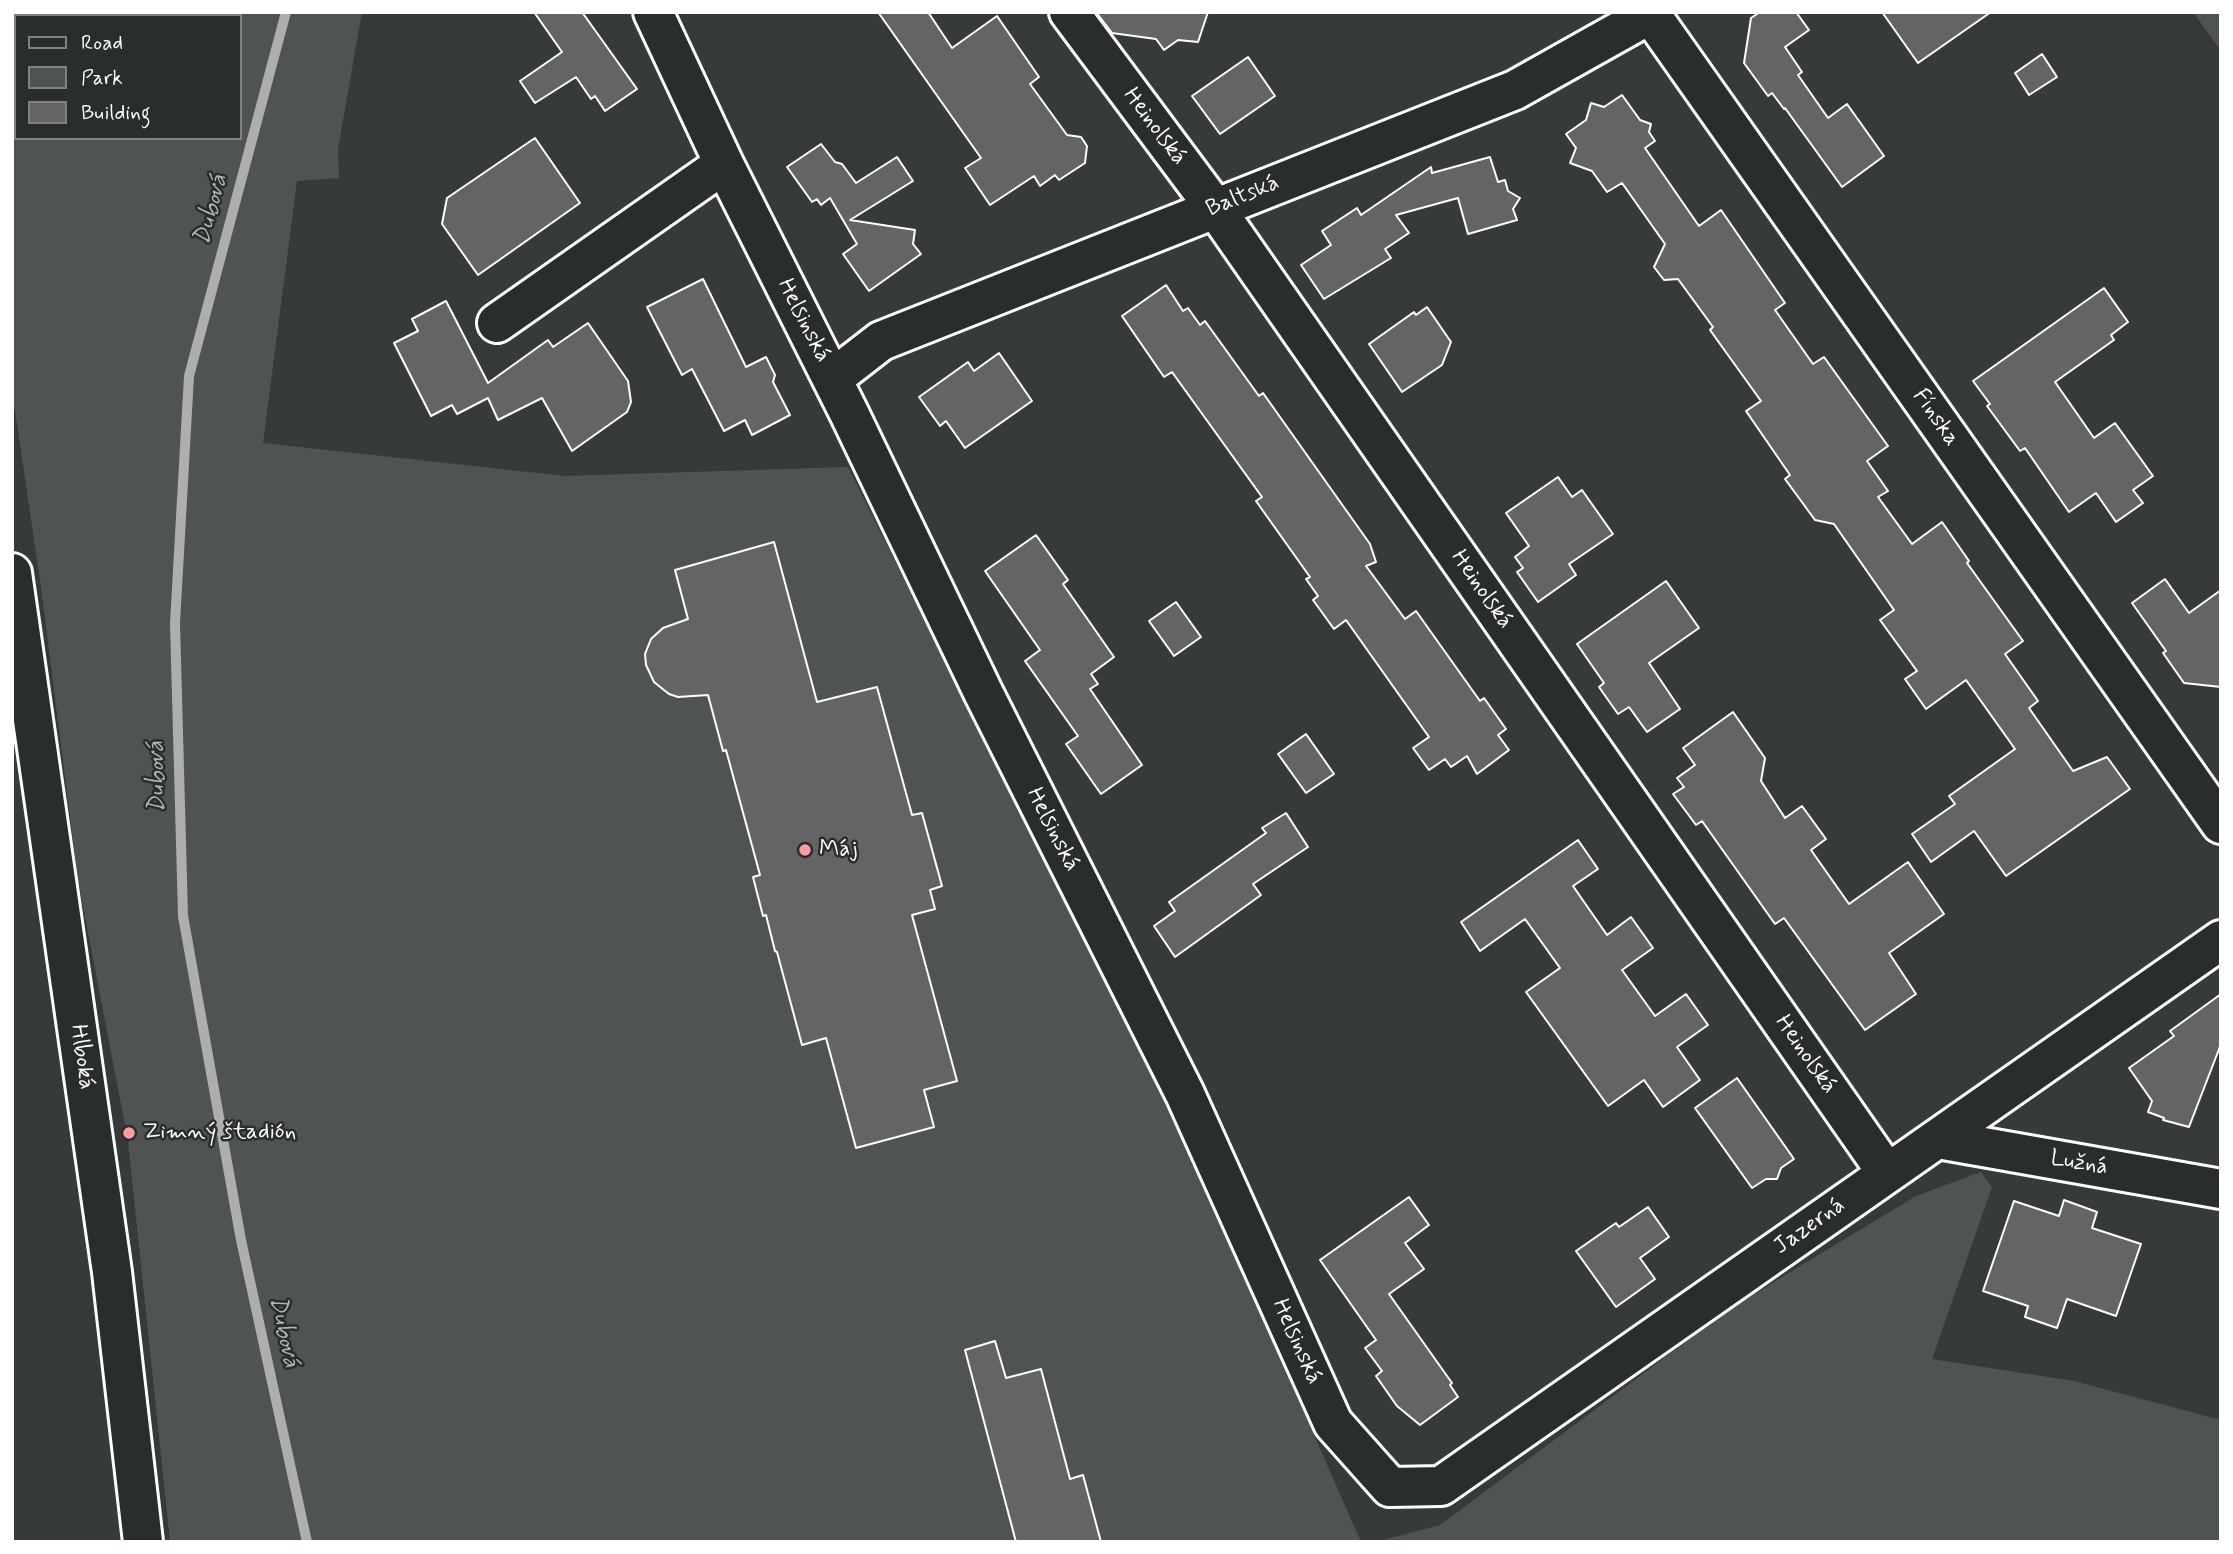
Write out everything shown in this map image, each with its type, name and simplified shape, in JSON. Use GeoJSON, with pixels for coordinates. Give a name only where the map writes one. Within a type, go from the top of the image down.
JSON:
{"type":"FeatureCollection","features":[{"type":"Feature","properties":{"kind":"street","name":"Helsinská"},"geometry":{"type":"LineString","coordinates":[[653,12],[724,164],[832,379],[983,692],[1185,1094],[1333,1423],[1390,1487]]}},
{"type":"Feature","properties":{"kind":"street","name":"Heinolská"},"geometry":{"type":"LineString","coordinates":[[1069,12],[1215,208],[1887,1173]]}},
{"type":"Feature","properties":{"kind":"street","name":"Baltská"},"geometry":{"type":"LineString","coordinates":[[832,379],[881,341],[1515,90],[1651,13]]}},
{"type":"Feature","properties":{"kind":"street","name":"Fínska"},"geometry":{"type":"LineString","coordinates":[[1651,13],[2221,824]]}},
{"type":"Feature","properties":{"kind":"street"},"geometry":{"type":"LineString","coordinates":[[497,323],[724,164]]}},
{"type":"Feature","properties":{"kind":"street","name":"Hlboká"},"geometry":{"type":"LineString","coordinates":[[12,573],[112,1272],[143,1542]]}},
{"type":"Feature","properties":{"kind":"street","name":"Jazerná"},"geometry":{"type":"LineString","coordinates":[[1390,1487],[1441,1486],[2221,940]]}},
{"type":"Feature","properties":{"kind":"street","name":"Lužná"},"geometry":{"type":"LineString","coordinates":[[1937,1139],[2221,1189]]}},
{"type":"Feature","properties":{"kind":"green space"},"geometry":{"type":"Polygon","coordinates":[[[362,12],[338,149],[339,178],[297,181],[263,443],[565,476],[848,467],[1157,1086],[1224,1230],[1361,1542],[170,1542],[128,1141],[78,880],[41,587],[12,390],[12,123],[14,117],[14,140],[242,140],[242,14],[66,14],[362,12]]]}},
{"type":"Feature","properties":{"kind":"green space"},"geometry":{"type":"Polygon","coordinates":[[[2193,12],[2221,12],[2221,51],[2193,12]]]}},
{"type":"Feature","properties":{"kind":"green space"},"geometry":{"type":"Polygon","coordinates":[[[1981,1172],[1992,1187],[1932,1359],[2074,1381],[2221,1420],[2221,1542],[1375,1542],[1440,1525],[1734,1306],[1916,1196],[1981,1172]]]}},
{"type":"Feature","properties":{"kind":"building"},"geometry":{"type":"Polygon","coordinates":[[[534,12],[582,12],[637,89],[605,111],[595,96],[591,99],[576,77],[535,103],[520,81],[562,52],[534,12]]]}},
{"type":"Feature","properties":{"kind":"building"},"geometry":{"type":"Polygon","coordinates":[[[878,12],[928,12],[952,48],[997,16],[1039,77],[1030,84],[1067,135],[1081,137],[1087,146],[1085,163],[1059,180],[1055,175],[1040,186],[1034,176],[990,205],[965,168],[981,158],[878,12]]]}},
{"type":"Feature","properties":{"kind":"building"},"geometry":{"type":"Polygon","coordinates":[[[1096,12],[1208,12],[1198,42],[1178,40],[1164,50],[1156,39],[1112,33],[1096,12]]]}},
{"type":"Feature","properties":{"kind":"building"},"geometry":{"type":"Polygon","coordinates":[[[1760,12],[1796,12],[1809,30],[1785,47],[1802,72],[1798,75],[1828,118],[1847,104],[1884,156],[1842,187],[1785,108],[1772,93],[1768,96],[1744,63],[1751,18],[1760,12]]]}},
{"type":"Feature","properties":{"kind":"building"},"geometry":{"type":"Polygon","coordinates":[[[1882,12],[1991,12],[1918,63],[1882,12]]]}},
{"type":"Feature","properties":{"kind":"building"},"geometry":{"type":"Polygon","coordinates":[[[2042,54],[2057,77],[2029,95],[2015,73],[2042,54]]]}},
{"type":"Feature","properties":{"kind":"building"},"geometry":{"type":"Polygon","coordinates":[[[1248,57],[1275,96],[1220,134],[1192,96],[1248,57]]]}},
{"type":"Feature","properties":{"kind":"building"},"geometry":{"type":"Polygon","coordinates":[[[1622,95],[1640,120],[1651,124],[1649,132],[1655,141],[1645,148],[1699,226],[1721,210],[1785,303],[1775,310],[1813,364],[1824,357],[1888,446],[1867,461],[1888,491],[1878,497],[1912,544],[1942,522],[1969,561],[1967,563],[2023,641],[2005,654],[2038,701],[2029,708],[2073,771],[2107,757],[2130,789],[2006,876],[1974,831],[1931,862],[1912,834],[1955,804],[1949,796],[2015,749],[1966,680],[1926,709],[1905,679],[1917,671],[1880,620],[1894,610],[1834,524],[1815,520],[1785,479],[1790,475],[1746,411],[1761,401],[1710,330],[1713,327],[1678,279],[1664,280],[1654,267],[1665,244],[1622,183],[1607,192],[1592,171],[1570,163],[1576,148],[1566,134],[1586,120],[1591,103],[1604,107],[1622,95]]]}},
{"type":"Feature","properties":{"kind":"building"},"geometry":{"type":"Polygon","coordinates":[[[535,138],[580,203],[478,275],[442,224],[447,198],[535,138]]]}},
{"type":"Feature","properties":{"kind":"building"},"geometry":{"type":"Polygon","coordinates":[[[821,144],[835,162],[842,164],[856,183],[897,157],[913,181],[850,220],[915,230],[913,244],[921,254],[869,291],[843,254],[857,244],[830,198],[821,205],[817,199],[812,202],[787,167],[821,144]]]}},
{"type":"Feature","properties":{"kind":"building"},"geometry":{"type":"Polygon","coordinates":[[[1490,157],[1498,182],[1505,180],[1508,191],[1520,198],[1513,209],[1517,220],[1468,234],[1458,198],[1396,215],[1409,233],[1385,249],[1391,258],[1324,299],[1301,265],[1331,245],[1322,231],[1357,208],[1361,215],[1431,167],[1432,173],[1490,157]]]}},
{"type":"Feature","properties":{"kind":"building"},"geometry":{"type":"Polygon","coordinates":[[[703,279],[746,367],[766,357],[775,375],[773,382],[790,415],[752,435],[745,420],[724,431],[692,369],[682,375],[647,307],[703,279]]]}},
{"type":"Feature","properties":{"kind":"building"},"geometry":{"type":"Polygon","coordinates":[[[1166,285],[1183,311],[1188,308],[1200,325],[1205,321],[1259,396],[1263,393],[1370,544],[1376,562],[1366,566],[1405,619],[1416,611],[1480,701],[1484,698],[1506,729],[1498,735],[1509,750],[1477,774],[1467,756],[1451,767],[1445,759],[1429,770],[1413,748],[1429,737],[1346,620],[1334,629],[1313,600],[1318,596],[1306,579],[1310,577],[1256,501],[1262,497],[1172,372],[1164,377],[1122,316],[1166,285]]]}},
{"type":"Feature","properties":{"kind":"building"},"geometry":{"type":"Polygon","coordinates":[[[2104,288],[2128,322],[2111,335],[2114,340],[2055,382],[2094,438],[2115,423],[2153,476],[2133,490],[2143,503],[2116,522],[2096,493],[2069,512],[2025,448],[2020,451],[1987,406],[1990,404],[1973,381],[2104,288]]]}},
{"type":"Feature","properties":{"kind":"building"},"geometry":{"type":"Polygon","coordinates":[[[446,301],[488,383],[548,340],[553,347],[588,323],[628,381],[631,402],[627,412],[572,451],[542,398],[498,420],[488,398],[457,414],[452,405],[431,416],[394,343],[418,331],[412,319],[446,301]]]}},
{"type":"Feature","properties":{"kind":"building"},"geometry":{"type":"Polygon","coordinates":[[[1427,307],[1451,342],[1442,365],[1402,392],[1369,344],[1414,312],[1416,315],[1427,307]]]}},
{"type":"Feature","properties":{"kind":"building"},"geometry":{"type":"Polygon","coordinates":[[[999,353],[1032,401],[965,448],[946,421],[940,426],[919,397],[968,362],[974,371],[999,353]]]}},
{"type":"Feature","properties":{"kind":"building"},"geometry":{"type":"Polygon","coordinates":[[[1558,477],[1572,497],[1582,490],[1613,534],[1569,564],[1576,575],[1538,602],[1517,572],[1523,568],[1515,557],[1529,546],[1506,513],[1558,477]]]}},
{"type":"Feature","properties":{"kind":"building"},"geometry":{"type":"Polygon","coordinates":[[[1036,535],[1068,580],[1063,584],[1114,657],[1091,674],[1098,684],[1090,689],[1142,765],[1101,794],[1066,744],[1078,736],[1025,661],[1040,650],[985,571],[1036,535]]]}},
{"type":"Feature","properties":{"kind":"building"},"geometry":{"type":"Polygon","coordinates":[[[774,542],[817,702],[877,687],[912,815],[922,813],[942,886],[930,890],[935,909],[912,915],[957,1081],[924,1090],[934,1127],[856,1148],[826,1038],[802,1045],[766,915],[763,916],[753,877],[760,875],[708,695],[678,697],[669,694],[654,682],[646,665],[645,654],[651,639],[663,628],[688,619],[675,570],[774,542]]]}},
{"type":"Feature","properties":{"kind":"building"},"geometry":{"type":"Polygon","coordinates":[[[2165,579],[2189,613],[2221,590],[2221,687],[2184,683],[2163,653],[2166,651],[2132,603],[2165,579]]]}},
{"type":"Feature","properties":{"kind":"building"},"geometry":{"type":"Polygon","coordinates":[[[1666,581],[1699,628],[1649,663],[1680,709],[1647,732],[1629,707],[1618,714],[1599,687],[1604,683],[1577,644],[1666,581]]]}},
{"type":"Feature","properties":{"kind":"building"},"geometry":{"type":"Polygon","coordinates":[[[1176,602],[1201,637],[1174,656],[1149,621],[1176,602]]]}},
{"type":"Feature","properties":{"kind":"building"},"geometry":{"type":"Polygon","coordinates":[[[1733,712],[1765,758],[1761,781],[1785,818],[1802,806],[1826,839],[1811,850],[1849,904],[1908,862],[1944,914],[1889,953],[1916,994],[1865,1030],[1784,918],[1775,924],[1702,821],[1696,825],[1673,794],[1684,787],[1677,778],[1695,765],[1683,748],[1733,712]]]}},
{"type":"Feature","properties":{"kind":"building"},"geometry":{"type":"Polygon","coordinates":[[[1306,734],[1334,774],[1306,793],[1278,754],[1306,734]]]}},
{"type":"Feature","properties":{"kind":"building"},"geometry":{"type":"Polygon","coordinates":[[[1286,813],[1308,847],[1253,884],[1261,895],[1175,957],[1154,926],[1175,911],[1169,902],[1266,833],[1262,828],[1286,813]]]}},
{"type":"Feature","properties":{"kind":"building"},"geometry":{"type":"Polygon","coordinates":[[[1578,840],[1598,869],[1573,886],[1607,935],[1631,917],[1653,948],[1622,970],[1655,1016],[1686,994],[1708,1025],[1677,1047],[1700,1080],[1663,1107],[1644,1080],[1608,1106],[1526,992],[1560,968],[1525,919],[1480,951],[1461,922],[1578,840]]]}},
{"type":"Feature","properties":{"kind":"building"},"geometry":{"type":"Polygon","coordinates":[[[2221,994],[2221,1044],[2189,1127],[2163,1120],[2164,1118],[2148,1112],[2152,1101],[2129,1068],[2174,1036],[2170,1031],[2221,994]]]}},
{"type":"Feature","properties":{"kind":"building"},"geometry":{"type":"Polygon","coordinates":[[[1737,1078],[1794,1159],[1781,1168],[1777,1179],[1766,1179],[1752,1188],[1695,1108],[1737,1078]]]}},
{"type":"Feature","properties":{"kind":"building"},"geometry":{"type":"Polygon","coordinates":[[[1409,1197],[1429,1225],[1405,1243],[1424,1269],[1389,1294],[1452,1383],[1450,1385],[1458,1397],[1420,1425],[1397,1406],[1376,1376],[1382,1371],[1365,1348],[1376,1340],[1320,1260],[1409,1197]]]}},
{"type":"Feature","properties":{"kind":"building"},"geometry":{"type":"Polygon","coordinates":[[[2064,1200],[2097,1212],[2092,1228],[2141,1244],[2116,1316],[2067,1299],[2057,1328],[2025,1317],[2028,1306],[1983,1291],[2014,1201],[2059,1216],[2064,1200]]]}},
{"type":"Feature","properties":{"kind":"building"},"geometry":{"type":"Polygon","coordinates":[[[1648,1207],[1669,1237],[1640,1258],[1655,1279],[1616,1307],[1576,1251],[1616,1223],[1619,1227],[1648,1207]]]}},
{"type":"Feature","properties":{"kind":"building"},"geometry":{"type":"Polygon","coordinates":[[[995,1341],[1006,1378],[1041,1369],[1070,1479],[1083,1475],[1101,1542],[1016,1542],[965,1350],[995,1341]]]}},
{"type":"Feature","properties":{"kind":"waterway","name":"Dubová"},"geometry":{"type":"LineString","coordinates":[[286,12],[189,376],[175,623],[183,916],[241,1240],[307,1542]]}},
{"type":"Feature","properties":{"kind":"place","name":"Máj"},"geometry":{"type":"Point","coordinates":[805,850]}},
{"type":"Feature","properties":{"kind":"place","name":"Zimný štadión"},"geometry":{"type":"Point","coordinates":[129,1133]}}]}
